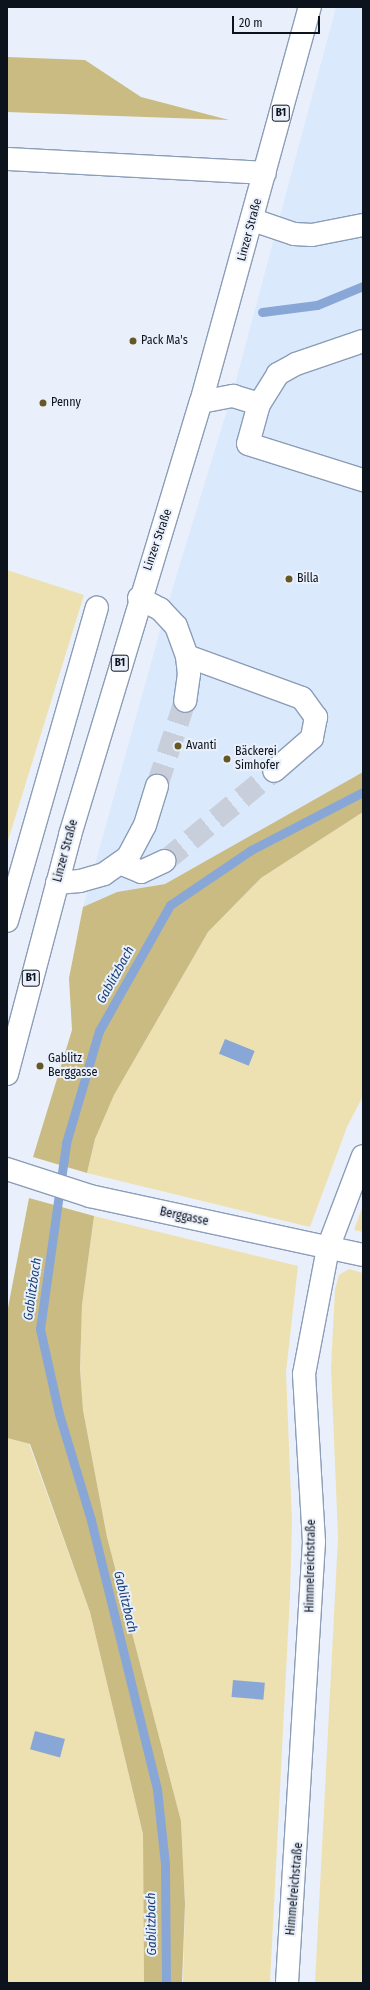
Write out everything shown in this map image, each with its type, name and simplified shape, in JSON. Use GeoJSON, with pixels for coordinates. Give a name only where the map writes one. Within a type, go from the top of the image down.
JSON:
{"type":"FeatureCollection","features":[{"type":"Feature","properties":{"kind":"street","name":"Linzer Straße"},"geometry":{"type":"LineString","coordinates":[[7,1074],[57,883],[139,598],[201,402],[253,220],[310,7]]}},
{"type":"Feature","properties":{"kind":"street"},"geometry":{"type":"LineString","coordinates":[[7,159],[265,173]]}},
{"type":"Feature","properties":{"kind":"street"},"geometry":{"type":"LineString","coordinates":[[253,220],[294,234],[312,235],[363,225]]}},
{"type":"Feature","properties":{"kind":"street"},"geometry":{"type":"LineString","coordinates":[[363,341],[296,364],[278,374],[259,404],[248,444],[363,480]]}},
{"type":"Feature","properties":{"kind":"street"},"geometry":{"type":"LineString","coordinates":[[201,402],[233,396],[259,404]]}},
{"type":"Feature","properties":{"kind":"street"},"geometry":{"type":"LineString","coordinates":[[139,598],[160,609],[176,626],[187,656],[189,674],[185,701]]}},
{"type":"Feature","properties":{"kind":"street"},"geometry":{"type":"LineString","coordinates":[[7,921],[97,608]]}},
{"type":"Feature","properties":{"kind":"street"},"geometry":{"type":"LineString","coordinates":[[187,656],[302,698],[316,717],[312,738],[274,771]]}},
{"type":"Feature","properties":{"kind":"street"},"geometry":{"type":"LineString","coordinates":[[57,883],[80,881],[104,874],[128,857],[145,825],[157,786]]}},
{"type":"Feature","properties":{"kind":"street"},"geometry":{"type":"LineString","coordinates":[[120,863],[141,872],[165,861]]}},
{"type":"Feature","properties":{"kind":"street","name":"Himmelreichstraße"},"geometry":{"type":"LineString","coordinates":[[287,1983],[300,1824],[314,1542],[304,1374],[328,1248],[363,1156]]}},
{"type":"Feature","properties":{"kind":"street","name":"Berggasse"},"geometry":{"type":"LineString","coordinates":[[7,1169],[90,1196],[363,1256]]}},
{"type":"Feature","properties":{"kind":"shaded area"},"geometry":{"type":"Polygon","coordinates":[[[336,7],[363,7],[363,772],[165,884],[117,892],[83,907],[165,613],[235,384],[336,7]]]}},
{"type":"Feature","properties":{"kind":"shaded area"},"geometry":{"type":"Polygon","coordinates":[[[7,57],[85,60],[141,97],[229,120],[7,112],[7,57]]]}},
{"type":"Feature","properties":{"kind":"shaded area"},"geometry":{"type":"Polygon","coordinates":[[[7,570],[84,595],[7,844],[7,570]]]}},
{"type":"Feature","properties":{"kind":"shaded area"},"geometry":{"type":"Polygon","coordinates":[[[363,772],[363,812],[261,878],[208,932],[114,1095],[95,1139],[87,1173],[33,1157],[72,1030],[69,978],[83,907],[117,892],[165,884],[363,772]]]}},
{"type":"Feature","properties":{"kind":"shaded area"},"geometry":{"type":"Polygon","coordinates":[[[363,812],[363,1096],[347,1127],[310,1227],[87,1173],[95,1139],[114,1095],[208,932],[261,878],[363,812]]]}},
{"type":"Feature","properties":{"kind":"shaded area"},"geometry":{"type":"Polygon","coordinates":[[[29,1198],[94,1216],[82,1305],[80,1369],[83,1410],[107,1537],[181,1821],[185,1904],[182,1983],[144,1983],[143,1834],[90,1612],[30,1444],[7,1438],[7,1313],[29,1198]]]}},
{"type":"Feature","properties":{"kind":"shaded area"},"geometry":{"type":"Polygon","coordinates":[[[363,1205],[363,1232],[354,1230],[363,1205]]]}},
{"type":"Feature","properties":{"kind":"shaded area"},"geometry":{"type":"Polygon","coordinates":[[[94,1216],[298,1266],[286,1372],[292,1521],[290,1595],[270,1983],[183,1983],[185,1903],[181,1821],[107,1537],[83,1410],[80,1369],[82,1305],[94,1216]]]}},
{"type":"Feature","properties":{"kind":"shaded area"},"geometry":{"type":"Polygon","coordinates":[[[349,1269],[363,1273],[363,1983],[315,1983],[338,1537],[331,1368],[335,1289],[339,1275],[349,1269]]]}},
{"type":"Feature","properties":{"kind":"shaded area"},"geometry":{"type":"Polygon","coordinates":[[[7,1438],[29,1444],[90,1612],[143,1834],[144,1983],[7,1983],[7,1438]]]}},
{"type":"Feature","properties":{"kind":"water"},"geometry":{"type":"Polygon","coordinates":[[[225,1039],[255,1051],[249,1066],[219,1054],[225,1039]]]}},
{"type":"Feature","properties":{"kind":"water"},"geometry":{"type":"Polygon","coordinates":[[[233,1680],[265,1683],[263,1700],[232,1697],[233,1680]]]}},
{"type":"Feature","properties":{"kind":"water"},"geometry":{"type":"Polygon","coordinates":[[[35,1731],[65,1739],[60,1757],[30,1749],[35,1731]]]}},
{"type":"Feature","properties":{"kind":"waterway"},"geometry":{"type":"LineString","coordinates":[[262,312],[317,305],[363,286]]}},
{"type":"Feature","properties":{"kind":"waterway","name":"Gablitzbach"},"geometry":{"type":"LineString","coordinates":[[166,1983],[165,1864],[157,1789],[91,1520],[59,1414],[40,1329],[66,1143],[99,1031],[170,905],[251,850],[363,792]]}},
{"type":"Feature","properties":{"kind":"tunnel"},"geometry":{"type":"LineString","coordinates":[[157,786],[185,701]]}},
{"type":"Feature","properties":{"kind":"tunnel"},"geometry":{"type":"LineString","coordinates":[[165,861],[274,771]]}},
{"type":"Feature","properties":{"kind":"place","name":"Pack Ma's"},"geometry":{"type":"Point","coordinates":[133,341]}},
{"type":"Feature","properties":{"kind":"place","name":"Penny"},"geometry":{"type":"Point","coordinates":[43,403]}},
{"type":"Feature","properties":{"kind":"place","name":"Billa"},"geometry":{"type":"Point","coordinates":[289,579]}},
{"type":"Feature","properties":{"kind":"place","name":"Avanti"},"geometry":{"type":"Point","coordinates":[178,746]}},
{"type":"Feature","properties":{"kind":"place","name":"Bäckerei Simhofer"},"geometry":{"type":"Point","coordinates":[227,759]}},
{"type":"Feature","properties":{"kind":"place","name":"Gablitz Berggasse"},"geometry":{"type":"Point","coordinates":[40,1066]}}]}
